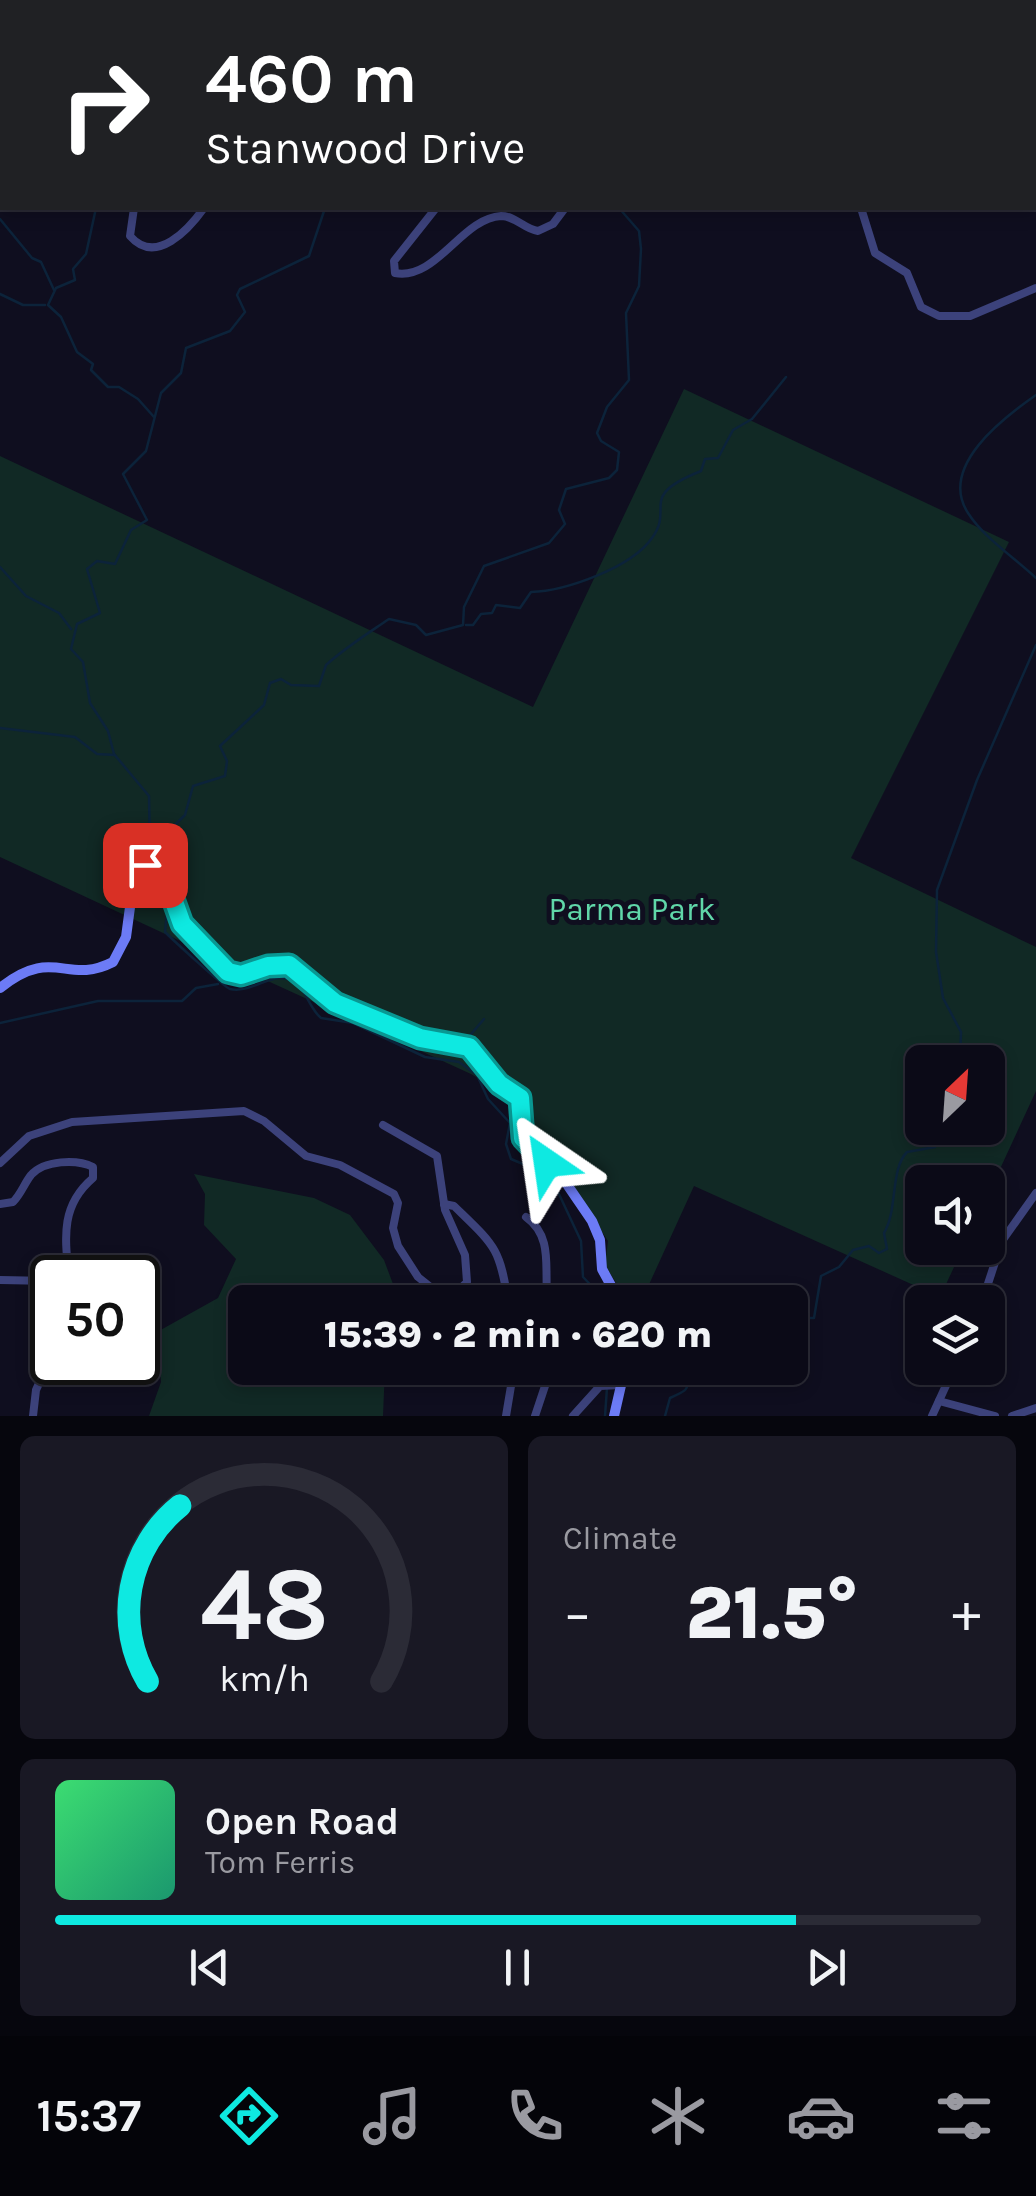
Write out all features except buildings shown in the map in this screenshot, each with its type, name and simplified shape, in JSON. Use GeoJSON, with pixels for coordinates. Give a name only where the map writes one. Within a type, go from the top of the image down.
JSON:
{"type":"FeatureCollection","features":[{"type":"Feature","properties":{"kind":"main road"},"geometry":{"type":"LineString","coordinates":[[0,988],[37,965],[86,970],[116,960],[126,937],[134,870],[142,865],[151,867],[171,888],[184,926],[228,972],[241,975],[268,966],[289,965],[335,1003],[416,1037],[460,1043],[474,1052],[496,1080],[520,1098],[523,1138],[568,1186],[592,1221],[600,1242],[602,1269],[611,1285]]}},
{"type":"Feature","properties":{"kind":"main road"},"geometry":{"type":"LineString","coordinates":[[614,1416],[620,1385]]}},
{"type":"Feature","properties":{"kind":"street"},"geometry":{"type":"LineString","coordinates":[[134,210],[130,236],[136,243],[152,246],[178,239],[202,210]]}},
{"type":"Feature","properties":{"kind":"street"},"geometry":{"type":"LineString","coordinates":[[434,210],[394,261],[397,274],[409,272],[448,250],[490,219],[508,217],[538,232],[553,224],[564,210]]}},
{"type":"Feature","properties":{"kind":"street"},"geometry":{"type":"LineString","coordinates":[[862,210],[878,256],[907,273],[921,306],[933,315],[970,316],[1036,288]]}},
{"type":"Feature","properties":{"kind":"street"},"geometry":{"type":"LineString","coordinates":[[0,1163],[29,1136],[72,1122],[148,1114],[244,1112],[264,1121],[306,1156],[340,1166],[394,1194],[394,1236],[404,1260],[428,1285]]}},
{"type":"Feature","properties":{"kind":"street"},"geometry":{"type":"LineString","coordinates":[[383,1125],[437,1156],[444,1204],[465,1255],[468,1276],[464,1285]]}},
{"type":"Feature","properties":{"kind":"street"},"geometry":{"type":"LineString","coordinates":[[0,1204],[13,1202],[33,1173],[44,1166],[72,1162],[93,1167],[93,1178],[74,1195],[68,1208],[69,1255]]}},
{"type":"Feature","properties":{"kind":"street"},"geometry":{"type":"LineString","coordinates":[[988,1285],[1002,1241],[1036,1194]]}},
{"type":"Feature","properties":{"kind":"street"},"geometry":{"type":"LineString","coordinates":[[444,1204],[454,1206],[497,1251],[506,1285]]}},
{"type":"Feature","properties":{"kind":"street"},"geometry":{"type":"LineString","coordinates":[[526,1216],[543,1236],[547,1285]]}},
{"type":"Feature","properties":{"kind":"street"},"geometry":{"type":"LineString","coordinates":[[0,1280],[30,1281]]}},
{"type":"Feature","properties":{"kind":"street"},"geometry":{"type":"LineString","coordinates":[[33,1416],[38,1385]]}},
{"type":"Feature","properties":{"kind":"street"},"geometry":{"type":"LineString","coordinates":[[506,1416],[511,1385]]}},
{"type":"Feature","properties":{"kind":"street"},"geometry":{"type":"LineString","coordinates":[[534,1416],[544,1385]]}},
{"type":"Feature","properties":{"kind":"street"},"geometry":{"type":"LineString","coordinates":[[573,1416],[600,1386],[620,1385]]}},
{"type":"Feature","properties":{"kind":"street"},"geometry":{"type":"LineString","coordinates":[[932,1416],[946,1385]]}},
{"type":"Feature","properties":{"kind":"street"},"geometry":{"type":"LineString","coordinates":[[939,1401],[995,1416]]}},
{"type":"Feature","properties":{"kind":"street"},"geometry":{"type":"LineString","coordinates":[[1012,1416],[1036,1408]]}},
{"type":"Feature","properties":{"kind":"green space","name":"Parma Park"},"geometry":{"type":"Polygon","coordinates":[[[684,389],[1009,542],[851,858],[1036,947],[1036,1091],[1002,1165],[905,1165],[905,1265],[955,1265],[946,1285],[913,1285],[694,1186],[649,1285],[617,1285],[605,1265],[608,1241],[579,1197],[534,1148],[531,1109],[471,1074],[246,971],[236,975],[221,960],[0,857],[0,456],[533,707],[684,389]]]}},
{"type":"Feature","properties":{"kind":"green space"},"geometry":{"type":"Polygon","coordinates":[[[194,1174],[314,1198],[350,1215],[384,1260],[393,1285],[228,1285],[228,1385],[384,1385],[383,1416],[149,1416],[161,1382],[160,1330],[218,1298],[236,1259],[204,1225],[205,1194],[194,1174]]]}},
{"type":"Feature","properties":{"kind":"waterway"},"geometry":{"type":"LineString","coordinates":[[96,210],[86,254],[73,269],[75,280],[56,288],[48,305],[61,317],[77,352],[93,364],[91,370],[108,387],[119,387],[138,399],[154,417]]}},
{"type":"Feature","properties":{"kind":"waterway"},"geometry":{"type":"LineString","coordinates":[[146,859],[150,849],[149,796],[114,754],[108,731],[90,703],[83,662],[71,649],[77,624],[100,613],[87,569],[97,561],[115,564],[131,530],[147,520],[123,474],[146,451],[161,393],[181,373],[186,348],[230,331],[245,312],[237,295],[240,289],[309,256],[324,210]]}},
{"type":"Feature","properties":{"kind":"waterway"},"geometry":{"type":"LineString","coordinates":[[150,849],[185,815],[193,786],[225,776],[227,761],[220,746],[264,705],[270,683],[281,679],[291,685],[319,686],[326,665],[389,619],[416,625],[426,635],[463,625],[464,607],[484,566],[549,543],[565,524],[559,510],[566,489],[609,478],[617,470],[619,452],[601,441],[597,433],[607,407],[629,380],[626,313],[639,286],[641,249],[639,231],[621,210]]}},
{"type":"Feature","properties":{"kind":"waterway"},"geometry":{"type":"LineString","coordinates":[[0,219],[32,258],[41,262],[54,290]]}},
{"type":"Feature","properties":{"kind":"waterway"},"geometry":{"type":"LineString","coordinates":[[0,294],[23,305],[45,305]]}},
{"type":"Feature","properties":{"kind":"waterway"},"geometry":{"type":"LineString","coordinates":[[466,625],[473,625],[481,614],[492,613],[496,605],[520,608],[531,592],[596,576],[642,549],[658,527],[663,495],[681,480],[701,471],[705,459],[718,458],[733,430],[752,419],[786,377]]}},
{"type":"Feature","properties":{"kind":"waterway"},"geometry":{"type":"LineString","coordinates":[[1036,395],[978,445],[961,478],[961,496],[968,513],[982,531],[1036,578]]}},
{"type":"Feature","properties":{"kind":"waterway"},"geometry":{"type":"LineString","coordinates":[[0,567],[26,596],[59,613],[71,629]]}},
{"type":"Feature","properties":{"kind":"waterway"},"geometry":{"type":"LineString","coordinates":[[961,1045],[961,1032],[943,998],[936,952],[937,890],[977,780],[1036,645]]}},
{"type":"Feature","properties":{"kind":"waterway"},"geometry":{"type":"LineString","coordinates":[[0,728],[75,737],[97,754],[115,755]]}},
{"type":"Feature","properties":{"kind":"waterway"},"geometry":{"type":"LineString","coordinates":[[144,872],[168,902],[165,932],[230,989],[284,978],[301,988],[321,1018],[353,1023],[425,1057],[459,1062],[477,1075],[488,1099],[510,1123],[506,1144],[511,1159],[542,1172],[558,1192],[581,1241],[583,1277],[591,1285]]}},
{"type":"Feature","properties":{"kind":"waterway"},"geometry":{"type":"LineString","coordinates":[[0,1023],[98,1001],[182,1001],[196,988],[218,984]]}},
{"type":"Feature","properties":{"kind":"waterway"},"geometry":{"type":"LineString","coordinates":[[466,1040],[484,1019]]}},
{"type":"Feature","properties":{"kind":"waterway"},"geometry":{"type":"LineString","coordinates":[[808,1318],[814,1318],[821,1276],[839,1267],[853,1250],[869,1246],[879,1253],[887,1249],[884,1233],[902,1159],[907,1152],[934,1145]]}},
{"type":"Feature","properties":{"kind":"waterway"},"geometry":{"type":"LineString","coordinates":[[665,1416],[670,1398],[688,1385]]}},
{"type":"Feature","properties":{"kind":"waterway"},"geometry":{"type":"LineString","coordinates":[[605,1416],[607,1388]]}},
{"type":"Feature","properties":{"kind":"route"},"geometry":{"type":"LineString","coordinates":[[145,865],[167,882],[182,924],[228,972],[241,975],[277,964],[289,965],[335,1003],[420,1038],[469,1047],[499,1084],[520,1098],[524,1109],[523,1138],[547,1163]]}}]}
